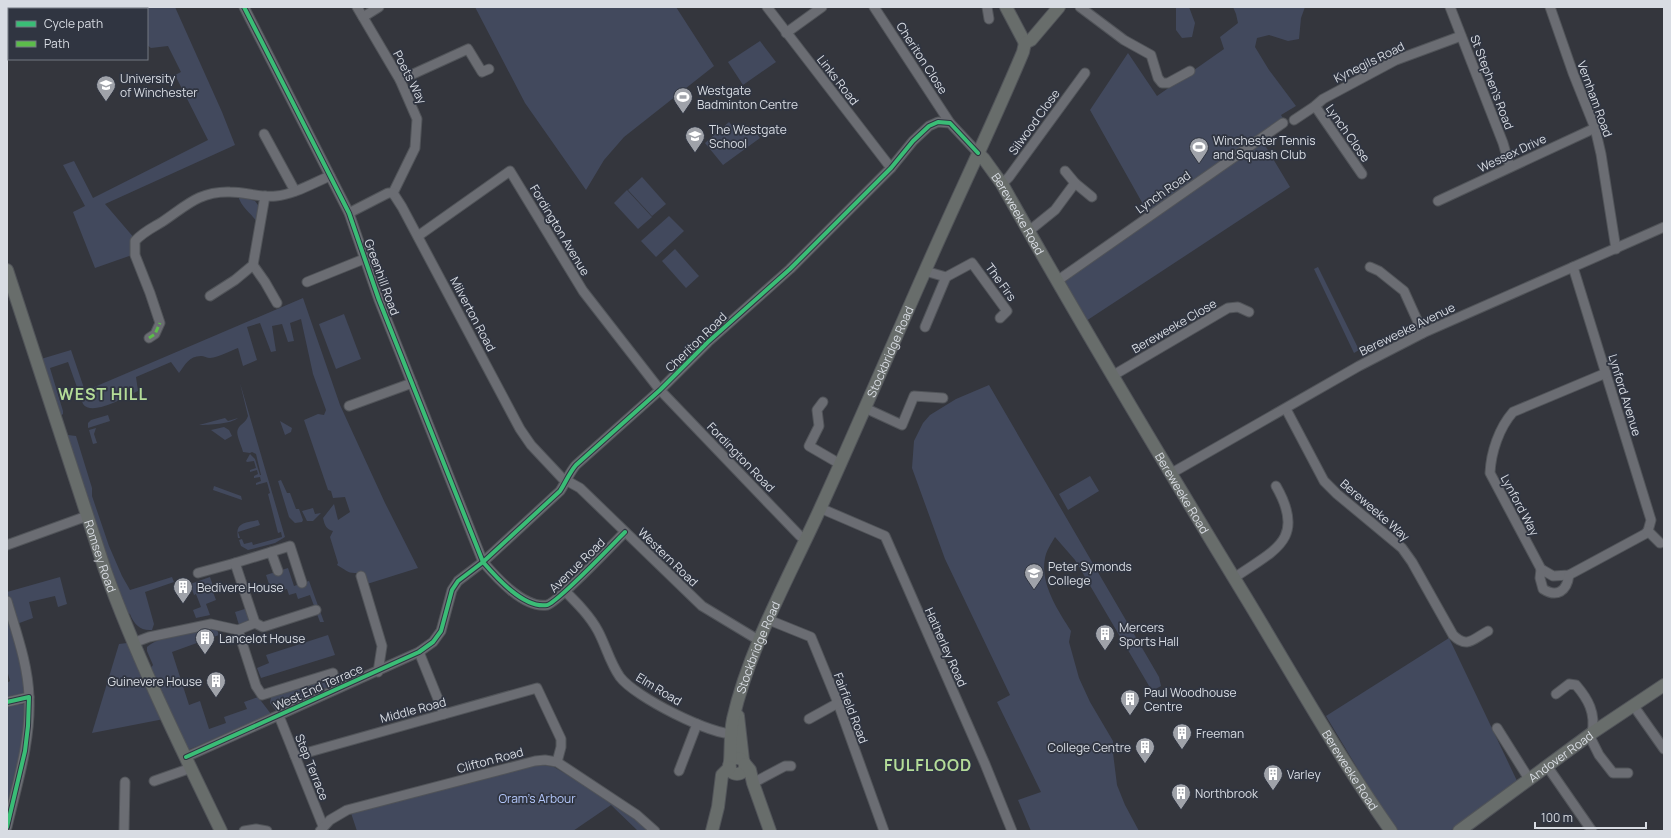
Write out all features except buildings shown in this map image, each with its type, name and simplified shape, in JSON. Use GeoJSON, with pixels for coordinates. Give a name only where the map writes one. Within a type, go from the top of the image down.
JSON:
{"type":"FeatureCollection","features":[{"type":"Feature","properties":{"kind":"main road"},"geometry":{"type":"LineString","coordinates":[[1006,7],[1025,43]]}},
{"type":"Feature","properties":{"kind":"main road","name":"Stockbridge Road"},"geometry":{"type":"LineString","coordinates":[[770,831],[750,770],[737,766],[737,706],[742,684],[768,620],[840,464],[1016,70],[1025,43],[1031,40],[1058,7]]}},
{"type":"Feature","properties":{"kind":"main road","name":"Bereweeke Road"},"geometry":{"type":"LineString","coordinates":[[978,153],[1002,184],[1170,474],[1348,765],[1391,831]]}},
{"type":"Feature","properties":{"kind":"main road","name":"Romsey Road"},"geometry":{"type":"LineString","coordinates":[[7,270],[87,516],[122,617],[133,644],[221,831]]}},
{"type":"Feature","properties":{"kind":"main road","name":"Andover Road"},"geometry":{"type":"LineString","coordinates":[[1459,831],[1590,734],[1664,685]]}},
{"type":"Feature","properties":{"kind":"main road"},"geometry":{"type":"LineString","coordinates":[[712,831],[722,775],[737,766]]}},
{"type":"Feature","properties":{"kind":"street","name":"Greenhill Road"},"geometry":{"type":"LineString","coordinates":[[244,7],[349,213],[364,259],[483,562]]}},
{"type":"Feature","properties":{"kind":"street","name":"Poets Way"},"geometry":{"type":"LineString","coordinates":[[357,7],[400,80],[417,120],[415,148],[393,193]]}},
{"type":"Feature","properties":{"kind":"street"},"geometry":{"type":"LineString","coordinates":[[363,17],[379,7]]}},
{"type":"Feature","properties":{"kind":"street","name":"Links Road"},"geometry":{"type":"LineString","coordinates":[[767,7],[891,168]]}},
{"type":"Feature","properties":{"kind":"street"},"geometry":{"type":"LineString","coordinates":[[786,32],[822,7]]}},
{"type":"Feature","properties":{"kind":"street","name":"Cheriton Close"},"geometry":{"type":"LineString","coordinates":[[874,7],[950,123]]}},
{"type":"Feature","properties":{"kind":"street"},"geometry":{"type":"LineString","coordinates":[[987,7],[989,19]]}},
{"type":"Feature","properties":{"kind":"street"},"geometry":{"type":"LineString","coordinates":[[1080,7],[1124,40],[1151,55],[1158,78],[1162,83],[1168,83],[1190,70]]}},
{"type":"Feature","properties":{"kind":"street","name":"St Stephen's Road"},"geometry":{"type":"LineString","coordinates":[[1450,7],[1510,167]]}},
{"type":"Feature","properties":{"kind":"street","name":"Vernham Road"},"geometry":{"type":"LineString","coordinates":[[1550,7],[1573,73],[1595,128],[1616,248]]}},
{"type":"Feature","properties":{"kind":"street","name":"Kynegils Road"},"geometry":{"type":"LineString","coordinates":[[1294,120],[1323,99],[1396,60],[1461,36]]}},
{"type":"Feature","properties":{"kind":"street"},"geometry":{"type":"LineString","coordinates":[[400,80],[468,49],[482,72],[489,69]]}},
{"type":"Feature","properties":{"kind":"street","name":"Silwood Close"},"geometry":{"type":"LineString","coordinates":[[1002,184],[1009,177],[1085,73]]}},
{"type":"Feature","properties":{"kind":"street","name":"Lynch Close"},"geometry":{"type":"LineString","coordinates":[[1315,106],[1362,174]]}},
{"type":"Feature","properties":{"kind":"street","name":"Cheriton Road"},"geometry":{"type":"LineString","coordinates":[[445,621],[452,590],[464,576],[483,562],[560,491],[576,465],[660,390],[708,342],[790,269],[891,168],[913,141],[929,126],[938,122],[950,123]]}},
{"type":"Feature","properties":{"kind":"street"},"geometry":{"type":"LineString","coordinates":[[950,123],[978,153]]}},
{"type":"Feature","properties":{"kind":"street","name":"Lynch Road"},"geometry":{"type":"LineString","coordinates":[[1057,281],[1283,123]]}},
{"type":"Feature","properties":{"kind":"street","name":"Wessex Drive"},"geometry":{"type":"LineString","coordinates":[[1438,201],[1595,128]]}},
{"type":"Feature","properties":{"kind":"street"},"geometry":{"type":"LineString","coordinates":[[264,134],[295,191]]}},
{"type":"Feature","properties":{"kind":"street","name":"Fordington Avenue"},"geometry":{"type":"LineString","coordinates":[[418,236],[510,171],[583,291],[660,390]]}},
{"type":"Feature","properties":{"kind":"street"},"geometry":{"type":"LineString","coordinates":[[1065,171],[1075,183],[1092,197]]}},
{"type":"Feature","properties":{"kind":"street"},"geometry":{"type":"LineString","coordinates":[[149,338],[156,334],[160,323],[152,314],[135,255],[135,241],[141,234],[163,221],[180,208],[206,194],[232,192],[265,196],[283,195],[330,176]]}},
{"type":"Feature","properties":{"kind":"street"},"geometry":{"type":"LineString","coordinates":[[1029,231],[1055,210],[1075,183]]}},
{"type":"Feature","properties":{"kind":"street"},"geometry":{"type":"LineString","coordinates":[[349,213],[388,193],[393,193]]}},
{"type":"Feature","properties":{"kind":"street","name":"Milverton Road"},"geometry":{"type":"LineString","coordinates":[[393,193],[402,206],[524,436],[566,481]]}},
{"type":"Feature","properties":{"kind":"street"},"geometry":{"type":"LineString","coordinates":[[210,296],[235,280],[253,265],[265,196]]}},
{"type":"Feature","properties":{"kind":"street","name":"Bereweeke Avenue"},"geometry":{"type":"LineString","coordinates":[[1170,474],[1359,366],[1423,332],[1664,227]]}},
{"type":"Feature","properties":{"kind":"street"},"geometry":{"type":"LineString","coordinates":[[307,282],[364,259]]}},
{"type":"Feature","properties":{"kind":"street","name":"The Firs"},"geometry":{"type":"LineString","coordinates":[[946,277],[972,263],[1007,311],[1000,318]]}},
{"type":"Feature","properties":{"kind":"street"},"geometry":{"type":"LineString","coordinates":[[253,265],[277,303]]}},
{"type":"Feature","properties":{"kind":"street"},"geometry":{"type":"LineString","coordinates":[[1370,267],[1379,271],[1404,291],[1423,332]]}},
{"type":"Feature","properties":{"kind":"street","name":"Lynford Avenue"},"geometry":{"type":"LineString","coordinates":[[1573,267],[1651,520],[1648,530]]}},
{"type":"Feature","properties":{"kind":"street"},"geometry":{"type":"LineString","coordinates":[[925,271],[946,277],[925,327]]}},
{"type":"Feature","properties":{"kind":"street","name":"Bereweeke Close"},"geometry":{"type":"LineString","coordinates":[[1112,376],[1228,308],[1238,307],[1250,312]]}},
{"type":"Feature","properties":{"kind":"street","name":"Lynford Way"},"geometry":{"type":"LineString","coordinates":[[1569,576],[1565,587],[1559,593],[1554,594],[1543,589],[1540,578],[1541,569],[1490,473],[1490,463],[1507,419],[1513,412],[1606,373]]}},
{"type":"Feature","properties":{"kind":"street"},"geometry":{"type":"LineString","coordinates":[[349,406],[412,383]]}},
{"type":"Feature","properties":{"kind":"street","name":"Fordington Road"},"geometry":{"type":"LineString","coordinates":[[660,390],[800,536],[806,538]]}},
{"type":"Feature","properties":{"kind":"street"},"geometry":{"type":"LineString","coordinates":[[865,408],[902,425],[914,396],[944,398]]}},
{"type":"Feature","properties":{"kind":"street"},"geometry":{"type":"LineString","coordinates":[[823,402],[817,410],[819,426],[809,446],[840,464]]}},
{"type":"Feature","properties":{"kind":"street","name":"Bereweeke Way"},"geometry":{"type":"LineString","coordinates":[[1286,409],[1324,481],[1337,494],[1402,548],[1412,562],[1453,635],[1460,642],[1467,643],[1488,631]]}},
{"type":"Feature","properties":{"kind":"street","name":"Western Road"},"geometry":{"type":"LineString","coordinates":[[566,481],[580,488],[702,606],[760,641]]}},
{"type":"Feature","properties":{"kind":"street"},"geometry":{"type":"LineString","coordinates":[[1234,578],[1281,544],[1286,535],[1289,515],[1283,498],[1276,486]]}},
{"type":"Feature","properties":{"kind":"street","name":"Hatherley Road"},"geometry":{"type":"LineString","coordinates":[[820,508],[884,536],[985,764],[1012,831]]}},
{"type":"Feature","properties":{"kind":"street"},"geometry":{"type":"LineString","coordinates":[[7,545],[87,516]]}},
{"type":"Feature","properties":{"kind":"street"},"geometry":{"type":"LineString","coordinates":[[1541,569],[1553,576],[1569,576],[1644,534],[1648,530],[1660,543]]}},
{"type":"Feature","properties":{"kind":"street","name":"Avenue Road"},"geometry":{"type":"LineString","coordinates":[[483,562],[498,579],[517,595],[538,605],[548,604],[565,591],[625,532]]}},
{"type":"Feature","properties":{"kind":"street"},"geometry":{"type":"LineString","coordinates":[[198,573],[290,546],[302,583]]}},
{"type":"Feature","properties":{"kind":"street"},"geometry":{"type":"LineString","coordinates":[[271,552],[278,572]]}},
{"type":"Feature","properties":{"kind":"street"},"geometry":{"type":"LineString","coordinates":[[235,563],[254,623],[263,628],[316,610]]}},
{"type":"Feature","properties":{"kind":"street"},"geometry":{"type":"LineString","coordinates":[[361,576],[382,646],[378,672]]}},
{"type":"Feature","properties":{"kind":"street","name":"Elm Road"},"geometry":{"type":"LineString","coordinates":[[565,591],[583,610],[598,630],[620,677],[630,686],[657,705],[698,724],[736,734]]}},
{"type":"Feature","properties":{"kind":"street"},"geometry":{"type":"LineString","coordinates":[[7,601],[25,664],[29,697],[28,726],[24,752],[7,827]]}},
{"type":"Feature","properties":{"kind":"street","name":"Fairfield Road"},"geometry":{"type":"LineString","coordinates":[[768,620],[811,637],[838,703],[884,831]]}},
{"type":"Feature","properties":{"kind":"street","name":"West End Terrace"},"geometry":{"type":"LineString","coordinates":[[154,781],[279,716],[420,652],[433,642],[441,631],[445,621]]}},
{"type":"Feature","properties":{"kind":"street"},"geometry":{"type":"LineString","coordinates":[[133,644],[149,637],[211,624],[238,630],[254,623]]}},
{"type":"Feature","properties":{"kind":"street"},"geometry":{"type":"LineString","coordinates":[[238,630],[256,686],[262,695],[333,673]]}},
{"type":"Feature","properties":{"kind":"street"},"geometry":{"type":"LineString","coordinates":[[420,652],[444,714]]}},
{"type":"Feature","properties":{"kind":"street"},"geometry":{"type":"LineString","coordinates":[[1556,694],[1569,684],[1576,685],[1591,708],[1593,727],[1590,734],[1599,755],[1613,773],[1628,773]]}},
{"type":"Feature","properties":{"kind":"street","name":"Middle Road"},"geometry":{"type":"LineString","coordinates":[[295,756],[537,688],[561,739],[562,747],[557,762]]}},
{"type":"Feature","properties":{"kind":"street"},"geometry":{"type":"LineString","coordinates":[[7,702],[29,697]]}},
{"type":"Feature","properties":{"kind":"street"},"geometry":{"type":"LineString","coordinates":[[809,719],[838,703]]}},
{"type":"Feature","properties":{"kind":"street"},"geometry":{"type":"LineString","coordinates":[[1633,705],[1664,749]]}},
{"type":"Feature","properties":{"kind":"street","name":"Step Terrace"},"geometry":{"type":"LineString","coordinates":[[279,716],[321,829]]}},
{"type":"Feature","properties":{"kind":"street"},"geometry":{"type":"LineString","coordinates":[[679,771],[698,724]]}},
{"type":"Feature","properties":{"kind":"street"},"geometry":{"type":"LineString","coordinates":[[1497,728],[1529,779]]}},
{"type":"Feature","properties":{"kind":"street","name":"Clifton Road"},"geometry":{"type":"LineString","coordinates":[[321,829],[334,816],[347,810],[535,760],[545,760],[557,762],[637,815],[655,831]]}},
{"type":"Feature","properties":{"kind":"street"},"geometry":{"type":"LineString","coordinates":[[753,783],[785,766],[791,766]]}},
{"type":"Feature","properties":{"kind":"street"},"geometry":{"type":"LineString","coordinates":[[1547,766],[1592,831]]}},
{"type":"Feature","properties":{"kind":"street"},"geometry":{"type":"LineString","coordinates":[[124,831],[125,782]]}},
{"type":"Feature","properties":{"kind":"street"},"geometry":{"type":"LineString","coordinates":[[244,831],[256,829],[267,831]]}},
{"type":"Feature","properties":{"kind":"green space"},"geometry":{"type":"Polygon","coordinates":[[[175,7],[222,112],[235,145],[105,204],[135,239],[130,249],[132,255],[95,268],[73,212],[85,206],[63,165],[74,161],[93,198],[208,140],[175,75],[181,72],[168,46],[151,48],[148,46],[148,8],[140,8],[175,7]]]}},
{"type":"Feature","properties":{"kind":"green space"},"geometry":{"type":"Polygon","coordinates":[[[475,7],[676,7],[714,66],[624,137],[604,160],[586,190],[525,103],[475,7]]]}},
{"type":"Feature","properties":{"kind":"green space"},"geometry":{"type":"Polygon","coordinates":[[[1176,7],[1189,7],[1195,23],[1192,37],[1182,38],[1176,30],[1176,7]]]}},
{"type":"Feature","properties":{"kind":"green space","name":"Winchester Tennis and Squash Club"},"geometry":{"type":"Polygon","coordinates":[[[1233,7],[1305,7],[1301,18],[1299,39],[1288,41],[1269,35],[1257,38],[1255,47],[1269,70],[1296,106],[1281,115],[1286,123],[1263,142],[1290,187],[1086,321],[1058,274],[1148,213],[1090,110],[1128,53],[1157,96],[1224,49],[1220,37],[1238,23],[1233,7]]]}},
{"type":"Feature","properties":{"kind":"green space"},"geometry":{"type":"Polygon","coordinates":[[[760,41],[776,62],[743,85],[728,62],[760,41]]]}},
{"type":"Feature","properties":{"kind":"green space"},"geometry":{"type":"Polygon","coordinates":[[[729,122],[739,135],[752,126],[760,138],[723,165],[705,143],[729,122]]]}},
{"type":"Feature","properties":{"kind":"green space"},"geometry":{"type":"Polygon","coordinates":[[[642,177],[666,204],[652,216],[628,190],[642,177]]]}},
{"type":"Feature","properties":{"kind":"green space"},"geometry":{"type":"Polygon","coordinates":[[[627,190],[652,217],[638,229],[614,203],[627,190]]]}},
{"type":"Feature","properties":{"kind":"green space"},"geometry":{"type":"Polygon","coordinates":[[[238,196],[255,201],[258,205],[257,222],[244,207],[238,196]]]}},
{"type":"Feature","properties":{"kind":"green space"},"geometry":{"type":"Polygon","coordinates":[[[669,216],[684,231],[656,257],[641,241],[669,216]]]}},
{"type":"Feature","properties":{"kind":"green space"},"geometry":{"type":"Polygon","coordinates":[[[675,249],[699,276],[686,288],[662,261],[675,249]]]}},
{"type":"Feature","properties":{"kind":"green space"},"geometry":{"type":"Polygon","coordinates":[[[1318,267],[1359,350],[1354,353],[1314,269],[1318,267]]]}},
{"type":"Feature","properties":{"kind":"green space"},"geometry":{"type":"Polygon","coordinates":[[[303,298],[340,405],[385,503],[418,568],[367,584],[363,572],[351,573],[337,565],[338,563],[330,537],[333,531],[326,527],[323,518],[334,504],[338,520],[350,512],[345,497],[333,498],[331,491],[328,490],[304,420],[318,414],[324,415],[326,410],[313,374],[301,319],[290,323],[294,341],[288,342],[282,324],[272,326],[276,351],[271,352],[260,323],[247,327],[257,360],[243,366],[238,348],[209,358],[197,356],[190,359],[179,373],[171,362],[136,377],[138,391],[118,401],[101,407],[87,407],[83,404],[68,362],[50,368],[63,411],[63,414],[59,417],[41,359],[71,350],[85,391],[303,298]]]}},
{"type":"Feature","properties":{"kind":"green space"},"geometry":{"type":"Polygon","coordinates":[[[344,314],[361,359],[336,369],[319,324],[344,314]]]}},
{"type":"Feature","properties":{"kind":"green space"},"geometry":{"type":"Polygon","coordinates":[[[240,383],[285,537],[275,543],[248,550],[241,546],[239,540],[242,539],[244,544],[252,542],[253,545],[282,537],[281,532],[278,533],[268,494],[270,493],[267,482],[256,485],[256,483],[261,481],[260,477],[254,478],[254,476],[258,474],[257,470],[250,472],[250,470],[256,468],[254,461],[246,461],[250,454],[255,459],[261,475],[256,454],[252,452],[243,452],[238,437],[237,431],[248,416],[240,383]]]}},
{"type":"Feature","properties":{"kind":"green space"},"geometry":{"type":"Polygon","coordinates":[[[989,385],[1159,677],[1161,686],[1152,691],[1075,560],[1055,537],[1046,554],[1044,564],[1047,584],[1055,604],[1071,631],[1069,642],[1079,678],[1090,702],[1113,741],[1117,785],[1125,805],[1139,831],[1031,831],[1018,800],[1041,792],[997,702],[1010,695],[945,559],[912,468],[914,441],[923,423],[930,415],[956,399],[989,385]]]}},
{"type":"Feature","properties":{"kind":"green space"},"geometry":{"type":"Polygon","coordinates":[[[108,415],[110,421],[88,428],[88,423],[91,420],[108,415]]]}},
{"type":"Feature","properties":{"kind":"green space"},"geometry":{"type":"Polygon","coordinates":[[[225,418],[228,421],[238,418],[225,423],[199,425],[225,418]]]}},
{"type":"Feature","properties":{"kind":"green space"},"geometry":{"type":"Polygon","coordinates":[[[280,421],[292,428],[291,432],[285,435],[280,421]]]}},
{"type":"Feature","properties":{"kind":"green space"},"geometry":{"type":"Polygon","coordinates":[[[224,427],[229,430],[232,436],[225,440],[211,430],[224,427]]]}},
{"type":"Feature","properties":{"kind":"green space"},"geometry":{"type":"Polygon","coordinates":[[[96,428],[94,434],[97,443],[93,444],[89,430],[96,428]]]}},
{"type":"Feature","properties":{"kind":"green space"},"geometry":{"type":"Polygon","coordinates":[[[68,435],[76,436],[92,488],[92,496],[109,546],[130,590],[172,577],[174,582],[145,592],[154,624],[152,630],[144,629],[138,626],[133,621],[130,614],[127,613],[88,507],[66,437],[68,435]]]}},
{"type":"Feature","properties":{"kind":"green space"},"geometry":{"type":"Polygon","coordinates":[[[1090,476],[1099,491],[1068,510],[1059,494],[1090,476]]]}},
{"type":"Feature","properties":{"kind":"green space"},"geometry":{"type":"Polygon","coordinates":[[[281,480],[287,493],[290,493],[296,509],[299,509],[303,520],[302,522],[295,523],[289,517],[278,481],[281,480]]]}},
{"type":"Feature","properties":{"kind":"green space"},"geometry":{"type":"Polygon","coordinates":[[[214,486],[241,496],[242,500],[213,490],[214,486]]]}},
{"type":"Feature","properties":{"kind":"green space"},"geometry":{"type":"Polygon","coordinates":[[[313,508],[315,514],[321,513],[313,521],[307,521],[302,511],[313,508]]]}},
{"type":"Feature","properties":{"kind":"green space"},"geometry":{"type":"Polygon","coordinates":[[[258,520],[260,525],[238,532],[240,538],[238,538],[237,533],[238,529],[242,524],[258,520]]]}},
{"type":"Feature","properties":{"kind":"green space"},"geometry":{"type":"Polygon","coordinates":[[[288,568],[294,586],[309,581],[324,622],[320,622],[310,595],[298,599],[296,593],[289,595],[287,589],[272,593],[266,575],[288,568]]]}},
{"type":"Feature","properties":{"kind":"green space"},"geometry":{"type":"Polygon","coordinates":[[[60,577],[67,604],[58,607],[55,596],[29,602],[33,618],[14,625],[29,697],[7,702],[7,683],[10,681],[7,670],[7,622],[12,621],[7,601],[7,592],[60,577]]]}},
{"type":"Feature","properties":{"kind":"green space"},"geometry":{"type":"Polygon","coordinates":[[[210,577],[213,586],[211,587],[216,600],[206,604],[210,615],[196,618],[193,610],[201,607],[190,584],[210,577]]]}},
{"type":"Feature","properties":{"kind":"green space"},"geometry":{"type":"Polygon","coordinates":[[[248,608],[252,620],[239,625],[235,612],[248,608]]]}},
{"type":"Feature","properties":{"kind":"green space"},"geometry":{"type":"Polygon","coordinates":[[[216,627],[219,635],[172,652],[189,705],[200,701],[209,729],[226,723],[224,717],[247,709],[244,702],[258,697],[271,714],[188,750],[151,668],[153,665],[147,651],[147,647],[160,639],[170,636],[216,627]]]}},
{"type":"Feature","properties":{"kind":"green space"},"geometry":{"type":"Polygon","coordinates":[[[328,635],[335,655],[261,678],[257,668],[269,663],[266,655],[328,635]]]}},
{"type":"Feature","properties":{"kind":"green space"},"geometry":{"type":"Polygon","coordinates":[[[1449,638],[1518,783],[1450,831],[1395,831],[1326,716],[1449,638]]]}},
{"type":"Feature","properties":{"kind":"green space"},"geometry":{"type":"Polygon","coordinates":[[[127,643],[164,719],[92,733],[119,644],[127,643]]]}},
{"type":"Feature","properties":{"kind":"green space"},"geometry":{"type":"Polygon","coordinates":[[[341,673],[344,682],[277,712],[270,703],[271,697],[341,673]]]}},
{"type":"Feature","properties":{"kind":"green space"},"geometry":{"type":"Polygon","coordinates":[[[25,704],[24,732],[7,815],[7,706],[25,704]]]}},
{"type":"Feature","properties":{"kind":"green space","name":"Oram's Arbour"},"geometry":{"type":"Polygon","coordinates":[[[536,764],[554,767],[615,803],[652,831],[638,831],[611,805],[573,831],[357,831],[351,813],[536,764]]]}},
{"type":"Feature","properties":{"kind":"marked path"},"geometry":{"type":"LineString","coordinates":[[149,338],[155,334],[160,323]]}},
{"type":"Feature","properties":{"kind":"cycle path"},"geometry":{"type":"LineString","coordinates":[[244,7],[349,213],[379,300],[483,562],[511,591],[529,602],[538,605],[547,605],[553,602],[573,584],[625,532]]}},
{"type":"Feature","properties":{"kind":"cycle path"},"geometry":{"type":"LineString","coordinates":[[186,757],[419,652],[433,642],[441,631],[452,590],[458,581],[483,562],[560,491],[576,465],[660,390],[708,342],[790,269],[891,168],[913,141],[929,126],[938,122],[950,123],[978,153]]}},
{"type":"Feature","properties":{"kind":"cycle path"},"geometry":{"type":"LineString","coordinates":[[7,702],[29,697],[25,751],[7,827]]}},
{"type":"Feature","properties":{"kind":"place","name":"University of Winchester"},"geometry":{"type":"Point","coordinates":[106,102]}},
{"type":"Feature","properties":{"kind":"place","name":"Westgate Badminton Centre"},"geometry":{"type":"Point","coordinates":[683,114]}},
{"type":"Feature","properties":{"kind":"place","name":"The Westgate School"},"geometry":{"type":"Point","coordinates":[695,153]}},
{"type":"Feature","properties":{"kind":"place","name":"Winchester Tennis and Squash Club"},"geometry":{"type":"Point","coordinates":[1199,164]}},
{"type":"Feature","properties":{"kind":"place","name":"Peter Symonds College"},"geometry":{"type":"Point","coordinates":[1034,590]}},
{"type":"Feature","properties":{"kind":"place","name":"Bedivere House"},"geometry":{"type":"Point","coordinates":[183,604]}},
{"type":"Feature","properties":{"kind":"place","name":"Mercers Sports Hall"},"geometry":{"type":"Point","coordinates":[1105,651]}},
{"type":"Feature","properties":{"kind":"place","name":"Lancelot House"},"geometry":{"type":"Point","coordinates":[205,655]}},
{"type":"Feature","properties":{"kind":"place","name":"Guinevere House"},"geometry":{"type":"Point","coordinates":[216,698]}},
{"type":"Feature","properties":{"kind":"place","name":"Paul Woodhouse Centre"},"geometry":{"type":"Point","coordinates":[1130,716]}},
{"type":"Feature","properties":{"kind":"place","name":"Freeman"},"geometry":{"type":"Point","coordinates":[1182,750]}},
{"type":"Feature","properties":{"kind":"place","name":"College Centre"},"geometry":{"type":"Point","coordinates":[1145,764]}},
{"type":"Feature","properties":{"kind":"place","name":"Varley"},"geometry":{"type":"Point","coordinates":[1273,791]}},
{"type":"Feature","properties":{"kind":"place","name":"Northbrook"},"geometry":{"type":"Point","coordinates":[1181,810]}},
{"type":"Feature","properties":{"kind":"district","name":"WEST HILL"},"geometry":{"type":"Point","coordinates":[103,394]}},
{"type":"Feature","properties":{"kind":"district","name":"FULFLOOD"},"geometry":{"type":"Point","coordinates":[928,765]}}]}
